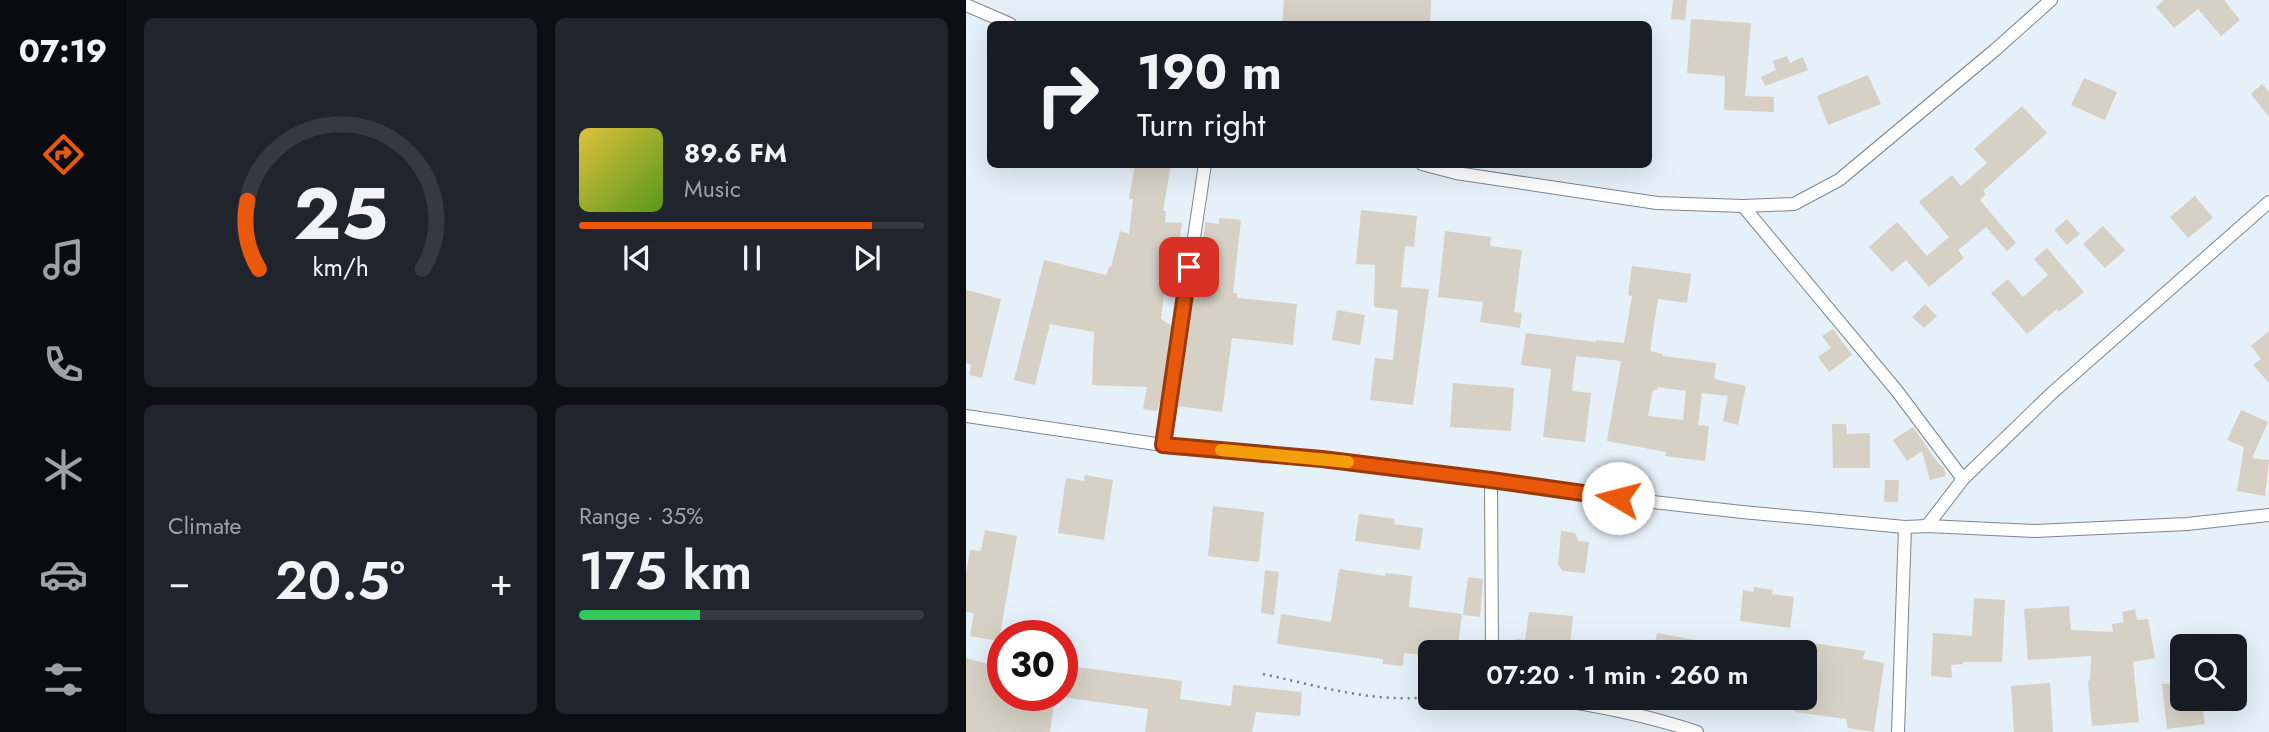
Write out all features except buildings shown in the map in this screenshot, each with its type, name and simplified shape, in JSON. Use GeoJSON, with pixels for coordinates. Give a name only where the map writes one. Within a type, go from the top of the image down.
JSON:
{"type":"FeatureCollection","features":[{"type":"Feature","properties":{"kind":"street"},"geometry":{"type":"LineString","coordinates":[[1437,168],[1657,203],[1743,206],[1794,204],[1839,180],[2051,0]]}},
{"type":"Feature","properties":{"kind":"street"},"geometry":{"type":"LineString","coordinates":[[966,5],[1003,21]]}},
{"type":"Feature","properties":{"kind":"street"},"geometry":{"type":"LineString","coordinates":[[1163,445],[1204,168]]}},
{"type":"Feature","properties":{"kind":"street"},"geometry":{"type":"LineString","coordinates":[[1927,526],[1963,479],[2052,393],[2269,202]]}},
{"type":"Feature","properties":{"kind":"street"},"geometry":{"type":"LineString","coordinates":[[1743,206],[1897,391],[1963,479]]}},
{"type":"Feature","properties":{"kind":"street"},"geometry":{"type":"LineString","coordinates":[[966,416],[1163,445],[1322,459],[1645,502],[1905,527],[2035,530],[2187,524],[2269,515]]}},
{"type":"Feature","properties":{"kind":"street"},"geometry":{"type":"LineString","coordinates":[[1491,480],[1492,640]]}},
{"type":"Feature","properties":{"kind":"street"},"geometry":{"type":"LineString","coordinates":[[1898,732],[1905,527]]}},
{"type":"Feature","properties":{"kind":"street"},"geometry":{"type":"LineString","coordinates":[[1620,710],[1698,732]]}},
{"type":"Feature","properties":{"kind":"path"},"geometry":{"type":"LineString","coordinates":[[1263,674],[1361,695],[1406,700],[1418,698]]}},
{"type":"Feature","properties":{"kind":"slow traffic"},"geometry":{"type":"LineString","coordinates":[[1221,450],[1348,462]]}},
{"type":"Feature","properties":{"kind":"route"},"geometry":{"type":"LineString","coordinates":[[1189,267],[1163,445],[1322,459],[1618,498]]}}]}
